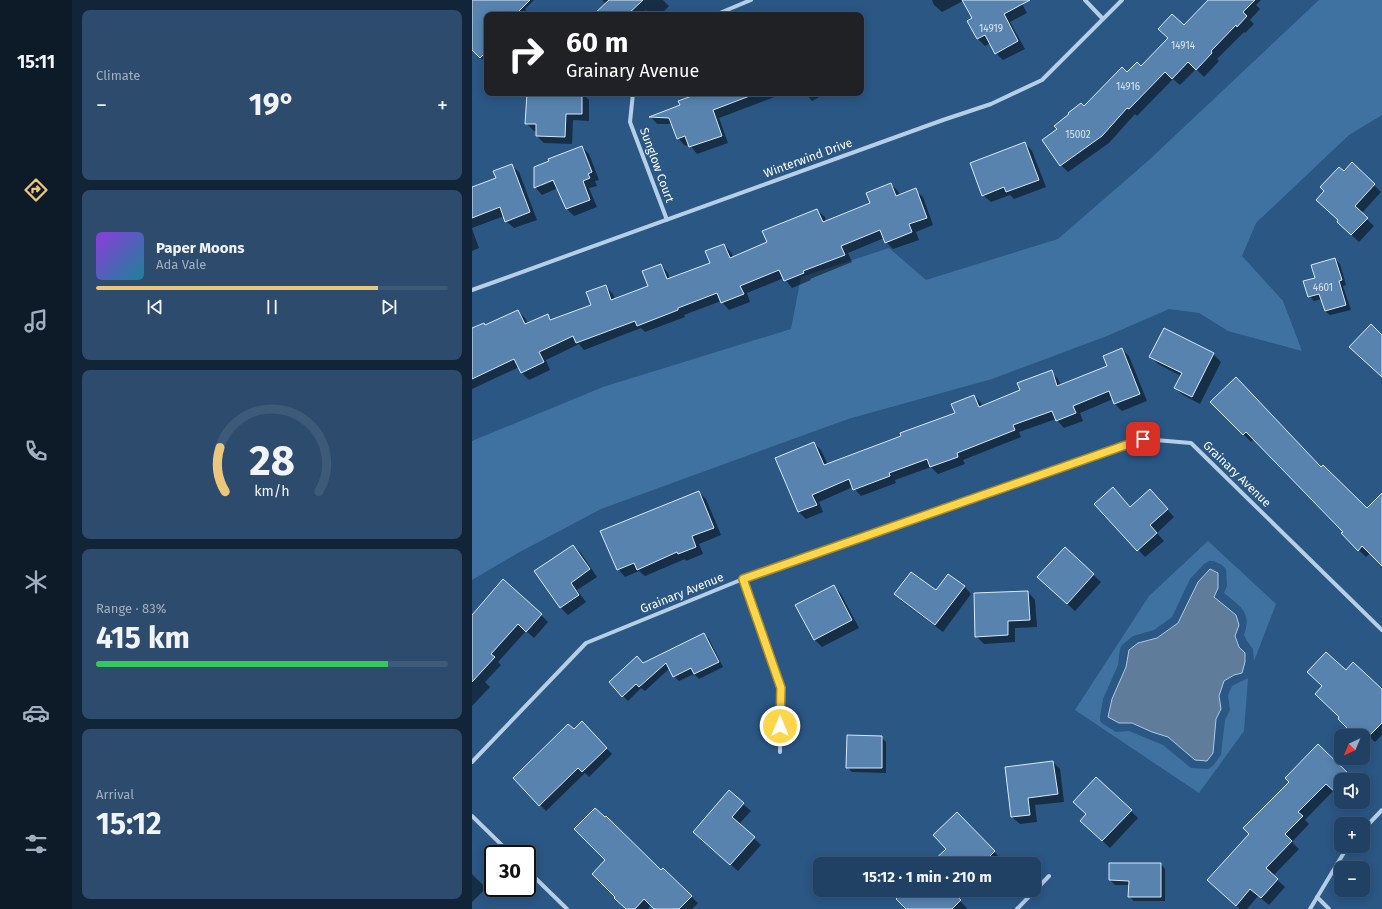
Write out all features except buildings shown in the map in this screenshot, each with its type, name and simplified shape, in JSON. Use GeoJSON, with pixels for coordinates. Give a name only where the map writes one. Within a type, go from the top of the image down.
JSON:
{"type":"FeatureCollection","features":[{"type":"Feature","properties":{"kind":"street"},"geometry":{"type":"LineString","coordinates":[[722,12],[751,0]]}},
{"type":"Feature","properties":{"kind":"street"},"geometry":{"type":"LineString","coordinates":[[1085,0],[1103,18]]}},
{"type":"Feature","properties":{"kind":"street","name":"Winterwind Drive"},"geometry":{"type":"LineString","coordinates":[[472,290],[991,104],[1042,80],[1122,0]]}},
{"type":"Feature","properties":{"kind":"street","name":"Sunglow Court"},"geometry":{"type":"LineString","coordinates":[[633,96],[630,122],[667,220]]}},
{"type":"Feature","properties":{"kind":"street","name":"Grainary Avenue"},"geometry":{"type":"LineString","coordinates":[[472,762],[586,644],[743,579],[1143,439],[1191,443],[1382,630]]}},
{"type":"Feature","properties":{"kind":"street"},"geometry":{"type":"LineString","coordinates":[[743,579],[781,688],[780,752]]}},
{"type":"Feature","properties":{"kind":"street"},"geometry":{"type":"LineString","coordinates":[[1370,823],[1382,810]]}},
{"type":"Feature","properties":{"kind":"street"},"geometry":{"type":"LineString","coordinates":[[472,816],[502,845]]}},
{"type":"Feature","properties":{"kind":"street"},"geometry":{"type":"LineString","coordinates":[[1310,909],[1344,853]]}},
{"type":"Feature","properties":{"kind":"street"},"geometry":{"type":"LineString","coordinates":[[1017,909],[1049,876]]}},
{"type":"Feature","properties":{"kind":"street"},"geometry":{"type":"LineString","coordinates":[[536,879],[567,909]]}},
{"type":"Feature","properties":{"kind":"street"},"geometry":{"type":"LineString","coordinates":[[1317,897],[1329,909]]}},
{"type":"Feature","properties":{"kind":"shaded area"},"geometry":{"type":"Polygon","coordinates":[[[1319,0],[1382,0],[1382,115],[1349,135],[1256,223],[1242,256],[1283,301],[1302,351],[1228,331],[1199,313],[1169,309],[1107,336],[992,379],[848,419],[601,509],[516,554],[472,580],[472,441],[603,387],[791,329],[801,277],[889,248],[926,280],[1058,239],[1149,160],[1319,0]]]}},
{"type":"Feature","properties":{"kind":"shaded area"},"geometry":{"type":"Polygon","coordinates":[[[1208,541],[1276,604],[1254,661],[1253,649],[1244,635],[1247,621],[1246,615],[1240,606],[1224,593],[1227,586],[1226,569],[1214,561],[1209,561],[1204,564],[1190,579],[1172,617],[1154,630],[1133,636],[1122,645],[1118,665],[1103,699],[1100,716],[1100,721],[1103,724],[1116,732],[1129,731],[1163,745],[1191,768],[1208,769],[1213,766],[1221,755],[1225,720],[1230,710],[1228,695],[1232,686],[1248,678],[1244,731],[1199,793],[1075,710],[1149,596],[1208,541]]]}},
{"type":"Feature","properties":{"kind":"shaded area"},"geometry":{"type":"Polygon","coordinates":[[[1210,569],[1218,573],[1218,588],[1214,597],[1236,615],[1239,625],[1235,636],[1239,647],[1245,653],[1245,662],[1242,673],[1234,675],[1224,681],[1219,696],[1221,709],[1216,719],[1213,753],[1207,761],[1195,760],[1168,737],[1132,723],[1119,723],[1108,717],[1112,699],[1126,667],[1129,650],[1138,643],[1157,638],[1178,623],[1198,582],[1210,569]]]}},
{"type":"Feature","properties":{"kind":"route"},"geometry":{"type":"LineString","coordinates":[[780,726],[781,688],[743,579],[1143,439]]}}]}
